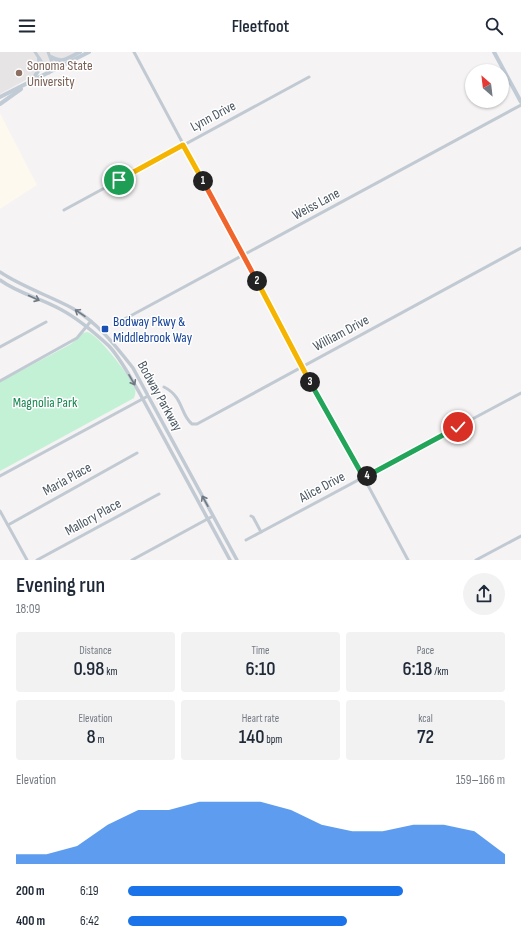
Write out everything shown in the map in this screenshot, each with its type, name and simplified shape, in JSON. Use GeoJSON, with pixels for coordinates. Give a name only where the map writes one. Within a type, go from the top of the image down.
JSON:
{"type":"FeatureCollection","features":[{"type":"Feature","properties":{"kind":"main road"},"geometry":{"type":"LineString","coordinates":[[51,57],[57,61],[62,61],[80,52]]}},
{"type":"Feature","properties":{"kind":"main road"},"geometry":{"type":"LineString","coordinates":[[0,97],[89,52]]}},
{"type":"Feature","properties":{"kind":"main road"},"geometry":{"type":"LineString","coordinates":[[494,52],[521,102]]}},
{"type":"Feature","properties":{"kind":"main road"},"geometry":{"type":"LineString","coordinates":[[0,104],[30,82],[40,68],[39,59]]}},
{"type":"Feature","properties":{"kind":"street"},"geometry":{"type":"LineString","coordinates":[[35,52],[48,73]]}},
{"type":"Feature","properties":{"kind":"street"},"geometry":{"type":"LineString","coordinates":[[48,52],[55,70]]}},
{"type":"Feature","properties":{"kind":"street"},"geometry":{"type":"LineString","coordinates":[[134,52],[302,367],[408,560]]}},
{"type":"Feature","properties":{"kind":"street","name":"Lynn Drive"},"geometry":{"type":"LineString","coordinates":[[64,210],[309,77]]}},
{"type":"Feature","properties":{"kind":"street","name":"Weiss Lane"},"geometry":{"type":"LineString","coordinates":[[122,321],[521,105]]}},
{"type":"Feature","properties":{"kind":"street","name":"William Drive"},"geometry":{"type":"LineString","coordinates":[[164,387],[172,391],[181,405],[188,421],[192,424],[197,424],[521,248]]}},
{"type":"Feature","properties":{"kind":"street","name":"Bodway Parkway"},"geometry":{"type":"LineString","coordinates":[[0,272],[22,285],[72,308],[91,321],[114,343],[132,368],[148,396],[237,560]]}},
{"type":"Feature","properties":{"kind":"street","name":"Bodway Parkway"},"geometry":{"type":"LineString","coordinates":[[0,280],[7,285],[60,309],[87,328],[110,347],[126,370],[142,398],[230,560]]}},
{"type":"Feature","properties":{"kind":"street"},"geometry":{"type":"LineString","coordinates":[[0,381],[77,338],[87,328],[91,321]]}},
{"type":"Feature","properties":{"kind":"street"},"geometry":{"type":"LineString","coordinates":[[0,347],[46,322]]}},
{"type":"Feature","properties":{"kind":"street","name":"Alice Drive"},"geometry":{"type":"LineString","coordinates":[[246,540],[521,393]]}},
{"type":"Feature","properties":{"kind":"street"},"geometry":{"type":"LineString","coordinates":[[0,476],[148,396]]}},
{"type":"Feature","properties":{"kind":"street","name":"Maria Place"},"geometry":{"type":"LineString","coordinates":[[8,525],[137,453]]}},
{"type":"Feature","properties":{"kind":"street","name":"Mallory Place"},"geometry":{"type":"LineString","coordinates":[[37,560],[159,494]]}},
{"type":"Feature","properties":{"kind":"street"},"geometry":{"type":"LineString","coordinates":[[0,511],[27,560]]}},
{"type":"Feature","properties":{"kind":"street"},"geometry":{"type":"LineString","coordinates":[[132,560],[213,516]]}},
{"type":"Feature","properties":{"kind":"street"},"geometry":{"type":"LineString","coordinates":[[251,516],[261,532]]}},
{"type":"Feature","properties":{"kind":"street"},"geometry":{"type":"LineString","coordinates":[[476,560],[521,536]]}},
{"type":"Feature","properties":{"kind":"shaded area","name":"Sonoma State University"},"geometry":{"type":"Polygon","coordinates":[[[0,52],[77,52],[0,94],[0,52]]]}},
{"type":"Feature","properties":{"kind":"shaded area"},"geometry":{"type":"Polygon","coordinates":[[[0,113],[37,185],[0,209],[0,113]]]}},
{"type":"Feature","properties":{"kind":"green space","name":"Magnolia Park"},"geometry":{"type":"Polygon","coordinates":[[[87,332],[99,340],[121,366],[135,389],[134,398],[0,471],[0,382],[71,344],[83,333],[87,332]]]}},
{"type":"Feature","properties":{"kind":"place","name":"Sonoma State University"},"geometry":{"type":"Point","coordinates":[19,73]}},
{"type":"Feature","properties":{"kind":"place","name":"Bodway Pkwy & Middlebrook Way"},"geometry":{"type":"Point","coordinates":[105,329]}},
{"type":"Feature","properties":{"kind":"route"},"geometry":{"type":"LineString","coordinates":[[119,180],[183,145],[302,367],[364,478],[458,427]]}}]}
